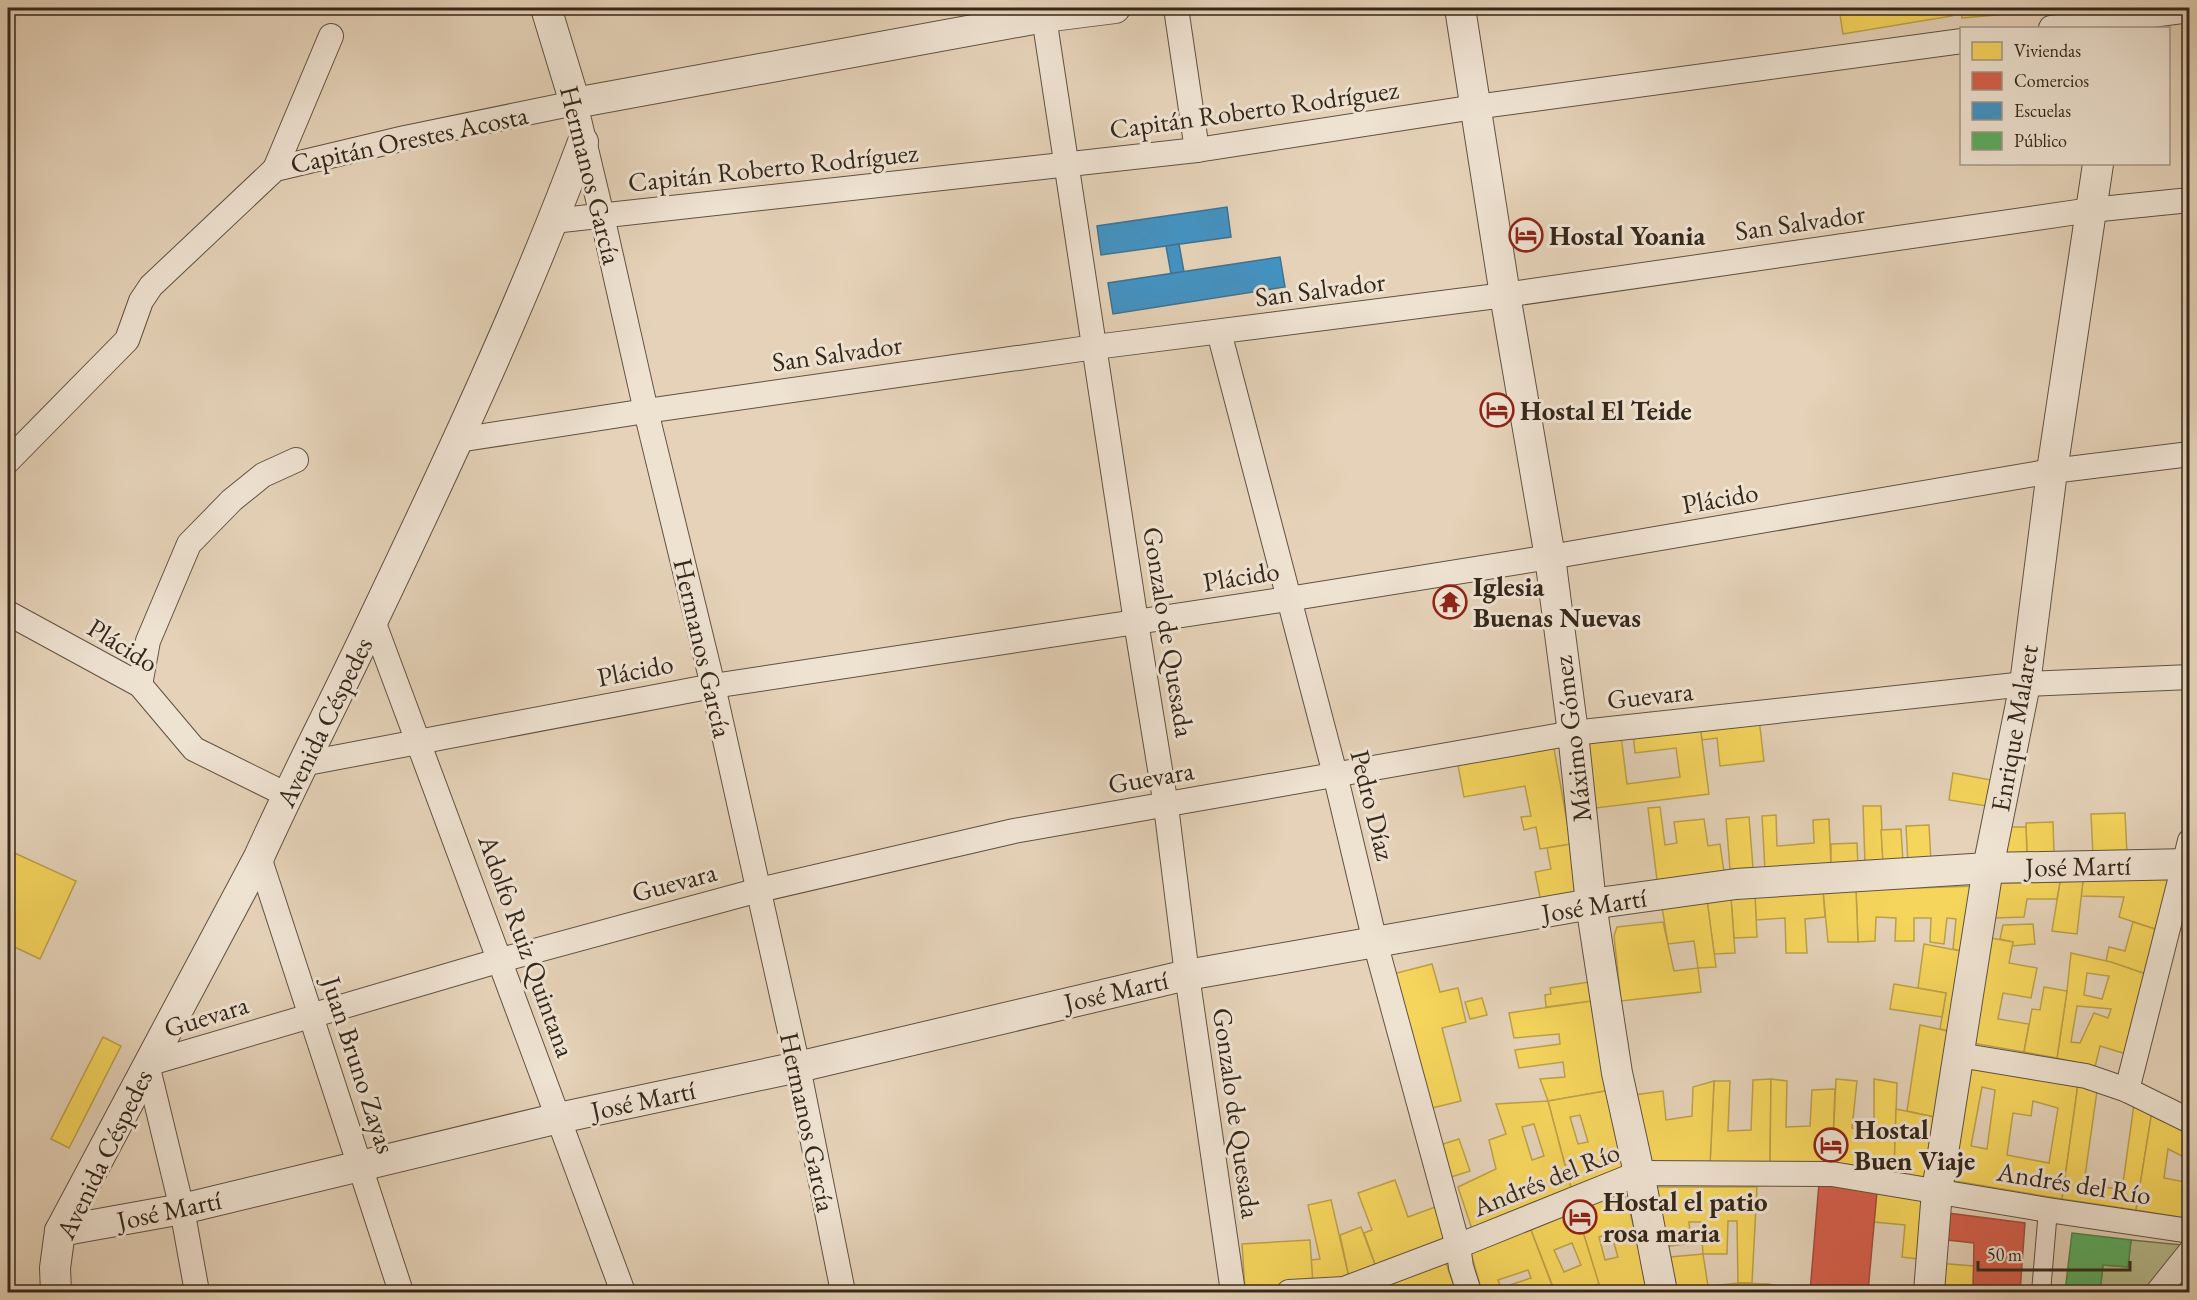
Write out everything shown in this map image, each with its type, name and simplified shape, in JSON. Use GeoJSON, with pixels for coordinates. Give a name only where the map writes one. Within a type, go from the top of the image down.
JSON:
{"type":"FeatureCollection","features":[{"type":"Feature","properties":{"kind":"street","name":"Hermanos García"},"geometry":{"type":"LineString","coordinates":[[546,8],[575,103],[646,411],[713,686],[798,1067],[843,1293]]}},
{"type":"Feature","properties":{"kind":"street","name":"Capitán Orestes Acosta"},"geometry":{"type":"LineString","coordinates":[[8,461],[127,340],[141,301],[151,286],[275,169],[405,138],[575,103],[1044,17],[1115,8]]}},
{"type":"Feature","properties":{"kind":"street"},"geometry":{"type":"LineString","coordinates":[[1176,8],[1197,150]]}},
{"type":"Feature","properties":{"kind":"street","name":"Máximo Gómez"},"geometry":{"type":"LineString","coordinates":[[1460,8],[1505,295],[1550,557],[1573,734],[1591,904],[1617,1073],[1662,1293]]}},
{"type":"Feature","properties":{"kind":"street"},"geometry":{"type":"LineString","coordinates":[[2058,27],[2190,10]]}},
{"type":"Feature","properties":{"kind":"street","name":"Gonzalo de Quesada"},"geometry":{"type":"LineString","coordinates":[[1044,17],[1166,806],[1187,975],[1233,1293]]}},
{"type":"Feature","properties":{"kind":"street"},"geometry":{"type":"LineString","coordinates":[[275,169],[331,36]]}},
{"type":"Feature","properties":{"kind":"street","name":"Capitán Roberto Rodríguez"},"geometry":{"type":"LineString","coordinates":[[553,221],[1197,150],[1475,107],[1960,41]]}},
{"type":"Feature","properties":{"kind":"street","name":"Avenida Céspedes"},"geometry":{"type":"LineString","coordinates":[[56,1293],[55,1268],[60,1231],[147,1064],[260,857],[287,795],[373,621],[458,440],[553,221],[583,142]]}},
{"type":"Feature","properties":{"kind":"street","name":"Enrique Malaret"},"geometry":{"type":"LineString","coordinates":[[1929,1293],[1937,1191],[1988,868],[2025,684],[2052,471],[2098,165]]}},
{"type":"Feature","properties":{"kind":"street","name":"San Salvador"},"geometry":{"type":"LineString","coordinates":[[458,440],[1095,347],[1505,295],[2091,210],[2190,200]]}},
{"type":"Feature","properties":{"kind":"street","name":"Pedro Díaz"},"geometry":{"type":"LineString","coordinates":[[1219,332],[1335,774],[1375,942],[1458,1246],[1468,1293]]}},
{"type":"Feature","properties":{"kind":"street","name":"Plácido"},"geometry":{"type":"LineString","coordinates":[[302,764],[713,686],[1550,557],[2052,471],[2190,454]]}},
{"type":"Feature","properties":{"kind":"street"},"geometry":{"type":"LineString","coordinates":[[140,685],[148,641],[189,544],[232,500],[255,481],[296,460]]}},
{"type":"Feature","properties":{"kind":"street","name":"Plácido"},"geometry":{"type":"LineString","coordinates":[[8,613],[140,685],[194,749],[287,795]]}},
{"type":"Feature","properties":{"kind":"street","name":"Adolfo Ruiz Quintana"},"geometry":{"type":"LineString","coordinates":[[373,621],[623,1293]]}},
{"type":"Feature","properties":{"kind":"street","name":"Guevara"},"geometry":{"type":"LineString","coordinates":[[147,1064],[501,960],[759,890],[1014,831],[1573,734],[2025,684],[2190,677]]}},
{"type":"Feature","properties":{"kind":"street"},"geometry":{"type":"LineString","coordinates":[[2127,1090],[2188,856]]}},
{"type":"Feature","properties":{"kind":"street","name":"José Martí"},"geometry":{"type":"LineString","coordinates":[[60,1231],[182,1209],[559,1118],[798,1067],[1187,975],[1591,904],[1736,884],[2188,856]]}},
{"type":"Feature","properties":{"kind":"street","name":"Juan Bruno Zayas"},"geometry":{"type":"LineString","coordinates":[[260,857],[401,1293]]}},
{"type":"Feature","properties":{"kind":"street"},"geometry":{"type":"LineString","coordinates":[[1959,1056],[2086,1076],[2127,1090],[2190,1121]]}},
{"type":"Feature","properties":{"kind":"street"},"geometry":{"type":"LineString","coordinates":[[147,1064],[182,1209],[198,1293]]}},
{"type":"Feature","properties":{"kind":"street","name":"Andrés del Río"},"geometry":{"type":"LineString","coordinates":[[1289,1293],[1344,1289],[1639,1173],[1832,1174],[2190,1231]]}},
{"type":"Feature","properties":{"kind":"street"},"geometry":{"type":"LineString","coordinates":[[2041,1293],[2048,1210]]}},
{"type":"Feature","properties":{"kind":"street"},"geometry":{"type":"LineString","coordinates":[[2158,1293],[2190,1252]]}},
{"type":"Feature","properties":{"kind":"green space"},"geometry":{"type":"Polygon","coordinates":[[[2131,1240],[2183,1245],[2144,1292],[2100,1292],[2103,1265],[2128,1267],[2131,1240]]]}},
{"type":"Feature","properties":{"kind":"building: Viviendas"},"geometry":{"type":"Polygon","coordinates":[[[1839,8],[1950,8],[1952,16],[1843,34],[1839,8]]]}},
{"type":"Feature","properties":{"kind":"building: Viviendas"},"geometry":{"type":"Polygon","coordinates":[[[1961,8],[1996,8],[1996,15],[1962,18],[1961,8]]]}},
{"type":"Feature","properties":{"kind":"building: Viviendas"},"geometry":{"type":"Polygon","coordinates":[[[1996,8],[2021,8],[2022,13],[1996,15],[1996,8]]]}},
{"type":"Feature","properties":{"kind":"building: Viviendas"},"geometry":{"type":"Polygon","coordinates":[[[2021,8],[2046,8],[2046,11],[2022,13],[2021,8]]]}},
{"type":"Feature","properties":{"kind":"building: Viviendas"},"geometry":{"type":"Polygon","coordinates":[[[1759,719],[1764,761],[1720,766],[1717,738],[1702,740],[1700,725],[1759,719]]]}},
{"type":"Feature","properties":{"kind":"building: Viviendas"},"geometry":{"type":"Polygon","coordinates":[[[1700,725],[1709,794],[1596,808],[1587,740],[1621,736],[1627,784],[1680,777],[1676,748],[1635,753],[1633,733],[1700,725]]]}},
{"type":"Feature","properties":{"kind":"building: Viviendas"},"geometry":{"type":"Polygon","coordinates":[[[1553,743],[1571,844],[1540,849],[1536,827],[1524,830],[1521,817],[1531,816],[1525,786],[1464,797],[1457,760],[1553,743]]]}},
{"type":"Feature","properties":{"kind":"building: Viviendas"},"geometry":{"type":"Polygon","coordinates":[[[1953,773],[1991,780],[1987,806],[1949,800],[1953,773]]]}},
{"type":"Feature","properties":{"kind":"building: Viviendas"},"geometry":{"type":"Polygon","coordinates":[[[1863,806],[1881,806],[1883,863],[1865,864],[1863,806]]]}},
{"type":"Feature","properties":{"kind":"building: Viviendas"},"geometry":{"type":"Polygon","coordinates":[[[1660,807],[1665,845],[1677,843],[1674,822],[1704,819],[1708,846],[1720,844],[1724,872],[1657,880],[1648,808],[1660,807]]]}},
{"type":"Feature","properties":{"kind":"building: Viviendas"},"geometry":{"type":"Polygon","coordinates":[[[2125,813],[2127,854],[2093,855],[2091,814],[2125,813]]]}},
{"type":"Feature","properties":{"kind":"building: Viviendas"},"geometry":{"type":"Polygon","coordinates":[[[1776,815],[1777,846],[1814,843],[1813,820],[1829,819],[1831,867],[1765,871],[1762,816],[1776,815]]]}},
{"type":"Feature","properties":{"kind":"building: Viviendas"},"geometry":{"type":"Polygon","coordinates":[[[1749,817],[1753,868],[1730,869],[1726,819],[1749,817]]]}},
{"type":"Feature","properties":{"kind":"building: Viviendas"},"geometry":{"type":"Polygon","coordinates":[[[2053,822],[2054,853],[2027,854],[2026,823],[2053,822]]]}},
{"type":"Feature","properties":{"kind":"building: Viviendas"},"geometry":{"type":"Polygon","coordinates":[[[1929,825],[1931,862],[1908,864],[1906,826],[1929,825]]]}},
{"type":"Feature","properties":{"kind":"building: Viviendas"},"geometry":{"type":"Polygon","coordinates":[[[2007,827],[2026,827],[2027,854],[2007,855],[2007,827]]]}},
{"type":"Feature","properties":{"kind":"building: Viviendas"},"geometry":{"type":"Polygon","coordinates":[[[1901,829],[1903,862],[1883,863],[1881,830],[1901,829]]]}},
{"type":"Feature","properties":{"kind":"building: Viviendas"},"geometry":{"type":"Polygon","coordinates":[[[1857,843],[1858,866],[1831,867],[1831,844],[1857,843]]]}},
{"type":"Feature","properties":{"kind":"building: Viviendas"},"geometry":{"type":"Polygon","coordinates":[[[1571,844],[1581,894],[1541,902],[1535,872],[1551,869],[1547,848],[1571,844]]]}},
{"type":"Feature","properties":{"kind":"building: Viviendas"},"geometry":{"type":"Polygon","coordinates":[[[8,850],[76,881],[40,959],[8,944],[8,850]]]}},
{"type":"Feature","properties":{"kind":"building: Viviendas"},"geometry":{"type":"Polygon","coordinates":[[[2171,879],[2158,930],[2119,917],[2124,897],[2081,896],[2083,881],[2171,879]]]}},
{"type":"Feature","properties":{"kind":"building: Viviendas"},"geometry":{"type":"Polygon","coordinates":[[[2083,881],[2077,934],[2052,931],[2060,882],[2083,881]]]}},
{"type":"Feature","properties":{"kind":"building: Viviendas"},"geometry":{"type":"Polygon","coordinates":[[[2060,882],[2057,899],[2027,899],[2024,917],[1994,918],[2000,883],[2060,882]]]}},
{"type":"Feature","properties":{"kind":"building: Viviendas"},"geometry":{"type":"Polygon","coordinates":[[[1977,886],[1966,952],[1953,949],[1956,919],[1947,918],[1944,944],[1930,942],[1931,918],[1914,918],[1914,941],[1895,941],[1896,918],[1876,917],[1875,941],[1858,942],[1856,890],[1977,886]]]}},
{"type":"Feature","properties":{"kind":"building: Viviendas"},"geometry":{"type":"Polygon","coordinates":[[[1856,890],[1858,942],[1828,942],[1823,891],[1856,890]]]}},
{"type":"Feature","properties":{"kind":"building: Viviendas"},"geometry":{"type":"Polygon","coordinates":[[[1823,891],[1825,917],[1805,919],[1807,953],[1786,953],[1785,918],[1756,920],[1755,896],[1823,891]]]}},
{"type":"Feature","properties":{"kind":"building: Viviendas"},"geometry":{"type":"Polygon","coordinates":[[[1755,896],[1757,937],[1734,938],[1731,898],[1755,896]]]}},
{"type":"Feature","properties":{"kind":"building: Viviendas"},"geometry":{"type":"Polygon","coordinates":[[[1731,898],[1735,953],[1714,954],[1707,900],[1731,898]]]}},
{"type":"Feature","properties":{"kind":"building: Viviendas"},"geometry":{"type":"Polygon","coordinates":[[[1707,900],[1716,967],[1698,968],[1694,941],[1668,944],[1662,907],[1707,900]]]}},
{"type":"Feature","properties":{"kind":"building: Viviendas"},"geometry":{"type":"Polygon","coordinates":[[[1663,922],[1674,971],[1698,968],[1701,992],[1621,1001],[1614,936],[1617,927],[1663,922]]]}},
{"type":"Feature","properties":{"kind":"building: Viviendas"},"geometry":{"type":"Polygon","coordinates":[[[2133,922],[2155,929],[2146,974],[2106,961],[2109,947],[2125,951],[2133,922]]]}},
{"type":"Feature","properties":{"kind":"building: Viviendas"},"geometry":{"type":"Polygon","coordinates":[[[2033,924],[2035,944],[2012,946],[2013,942],[2000,939],[2003,925],[2033,924]]]}},
{"type":"Feature","properties":{"kind":"building: Viviendas"},"geometry":{"type":"Polygon","coordinates":[[[1991,938],[2013,942],[2009,963],[2037,968],[2031,998],[2003,993],[1998,1019],[2029,1024],[2024,1052],[1972,1043],[1991,938]]]}},
{"type":"Feature","properties":{"kind":"building: Viviendas"},"geometry":{"type":"Polygon","coordinates":[[[1924,944],[1966,952],[1957,1033],[1940,1029],[1946,993],[1918,988],[1924,944]]]}},
{"type":"Feature","properties":{"kind":"building: Viviendas"},"geometry":{"type":"Polygon","coordinates":[[[2071,953],[2111,962],[2146,974],[2126,1054],[2100,1046],[2095,1067],[2057,1058],[2071,953]],[[2087,973],[2084,995],[2102,999],[2109,976],[2087,973]],[[2077,1006],[2071,1042],[2080,1043],[2094,1013],[2108,1018],[2111,1009],[2077,1006]]]}},
{"type":"Feature","properties":{"kind":"building: Viviendas"},"geometry":{"type":"Polygon","coordinates":[[[1432,964],[1440,992],[1458,988],[1466,1022],[1442,1028],[1461,1101],[1428,1109],[1393,974],[1432,964]]]}},
{"type":"Feature","properties":{"kind":"building: Viviendas"},"geometry":{"type":"Polygon","coordinates":[[[1589,982],[1592,1001],[1546,1007],[1545,995],[1551,994],[1550,988],[1589,982]]]}},
{"type":"Feature","properties":{"kind":"building: Viviendas"},"geometry":{"type":"Polygon","coordinates":[[[1894,984],[1946,993],[1942,1017],[1890,1009],[1894,984]]]}},
{"type":"Feature","properties":{"kind":"building: Viviendas"},"geometry":{"type":"Polygon","coordinates":[[[2044,987],[2067,991],[2057,1058],[2024,1052],[2032,1009],[2040,1010],[2044,987]]]}},
{"type":"Feature","properties":{"kind":"building: Viviendas"},"geometry":{"type":"Polygon","coordinates":[[[1482,998],[1487,1015],[1470,1019],[1465,1002],[1482,998]]]}},
{"type":"Feature","properties":{"kind":"building: Viviendas"},"geometry":{"type":"Polygon","coordinates":[[[1592,1001],[1611,1090],[1548,1101],[1540,1079],[1565,1077],[1563,1062],[1519,1068],[1515,1050],[1560,1044],[1559,1034],[1514,1038],[1509,1013],[1592,1001]]]}},
{"type":"Feature","properties":{"kind":"building: Viviendas"},"geometry":{"type":"Polygon","coordinates":[[[1920,1025],[1957,1033],[1944,1119],[1907,1111],[1920,1025]]]}},
{"type":"Feature","properties":{"kind":"building: Viviendas"},"geometry":{"type":"Polygon","coordinates":[[[103,1037],[121,1046],[69,1148],[51,1139],[103,1037]]]}},
{"type":"Feature","properties":{"kind":"building: Viviendas"},"geometry":{"type":"Polygon","coordinates":[[[1971,1066],[2078,1084],[2062,1199],[1949,1180],[1971,1066]],[[1982,1087],[1971,1146],[1987,1149],[1995,1090],[1982,1087]],[[2033,1101],[2031,1116],[2013,1113],[2007,1155],[2049,1163],[2058,1108],[2033,1101]]]}},
{"type":"Feature","properties":{"kind":"building: Viviendas"},"geometry":{"type":"Polygon","coordinates":[[[1771,1079],[1770,1166],[1710,1165],[1714,1081],[1730,1081],[1728,1131],[1751,1130],[1753,1080],[1771,1079]]]}},
{"type":"Feature","properties":{"kind":"building: Viviendas"},"geometry":{"type":"Polygon","coordinates":[[[1771,1079],[1787,1081],[1786,1127],[1810,1126],[1812,1090],[1835,1089],[1832,1166],[1770,1166],[1771,1079]]]}},
{"type":"Feature","properties":{"kind":"building: Viviendas"},"geometry":{"type":"Polygon","coordinates":[[[1836,1079],[1857,1081],[1852,1128],[1874,1130],[1874,1079],[1897,1083],[1894,1173],[1832,1166],[1836,1079]]]}},
{"type":"Feature","properties":{"kind":"building: Viviendas"},"geometry":{"type":"Polygon","coordinates":[[[1714,1081],[1710,1165],[1647,1164],[1634,1095],[1663,1091],[1666,1120],[1692,1116],[1693,1087],[1714,1081]]]}},
{"type":"Feature","properties":{"kind":"building: Viviendas"},"geometry":{"type":"Polygon","coordinates":[[[2078,1084],[2097,1091],[2084,1183],[2122,1190],[2134,1104],[2152,1111],[2136,1210],[2062,1199],[2078,1084]]]}},
{"type":"Feature","properties":{"kind":"building: Viviendas"},"geometry":{"type":"Polygon","coordinates":[[[1611,1090],[1628,1158],[1622,1171],[1571,1188],[1548,1101],[1611,1090]],[[1580,1115],[1570,1117],[1578,1144],[1588,1142],[1580,1115]]]}},
{"type":"Feature","properties":{"kind":"building: Viviendas"},"geometry":{"type":"Polygon","coordinates":[[[1548,1101],[1571,1188],[1473,1232],[1458,1187],[1496,1169],[1489,1140],[1506,1134],[1496,1104],[1548,1101]],[[1534,1124],[1522,1127],[1532,1160],[1544,1156],[1534,1124]]]}},
{"type":"Feature","properties":{"kind":"building: Viviendas"},"geometry":{"type":"Polygon","coordinates":[[[1896,1109],[1944,1119],[1932,1180],[1894,1173],[1896,1109]]]}},
{"type":"Feature","properties":{"kind":"building: Viviendas"},"geometry":{"type":"Polygon","coordinates":[[[2152,1111],[2190,1132],[2190,1160],[2168,1149],[2164,1178],[2190,1183],[2190,1219],[2136,1210],[2152,1111]]]}},
{"type":"Feature","properties":{"kind":"building: Viviendas"},"geometry":{"type":"Polygon","coordinates":[[[1459,1139],[1470,1171],[1451,1177],[1440,1145],[1459,1139]]]}},
{"type":"Feature","properties":{"kind":"building: Viviendas"},"geometry":{"type":"Polygon","coordinates":[[[1395,1180],[1408,1217],[1438,1206],[1452,1243],[1377,1270],[1364,1233],[1372,1230],[1358,1193],[1395,1180]]]}},
{"type":"Feature","properties":{"kind":"building: Viviendas"},"geometry":{"type":"Polygon","coordinates":[[[1652,1187],[1757,1187],[1752,1283],[1738,1283],[1737,1221],[1728,1221],[1727,1254],[1703,1254],[1701,1222],[1689,1222],[1691,1243],[1664,1247],[1652,1187]]]}},
{"type":"Feature","properties":{"kind":"building: Viviendas"},"geometry":{"type":"Polygon","coordinates":[[[1623,1188],[1652,1292],[1601,1292],[1575,1206],[1623,1188]],[[1611,1233],[1599,1237],[1605,1260],[1618,1257],[1611,1233]]]}},
{"type":"Feature","properties":{"kind":"building: Viviendas"},"geometry":{"type":"Polygon","coordinates":[[[1877,1191],[1923,1197],[1918,1259],[1902,1257],[1905,1225],[1874,1222],[1877,1191]]]}},
{"type":"Feature","properties":{"kind":"building: Viviendas"},"geometry":{"type":"Polygon","coordinates":[[[1331,1200],[1349,1277],[1313,1285],[1311,1260],[1320,1259],[1308,1205],[1331,1200]]]}},
{"type":"Feature","properties":{"kind":"building: Viviendas"},"geometry":{"type":"Polygon","coordinates":[[[1575,1206],[1599,1284],[1573,1292],[1555,1292],[1529,1225],[1575,1206]],[[1572,1243],[1554,1250],[1564,1272],[1581,1265],[1572,1243]]]}},
{"type":"Feature","properties":{"kind":"building: Viviendas"},"geometry":{"type":"Polygon","coordinates":[[[1529,1225],[1553,1288],[1537,1292],[1482,1292],[1471,1253],[1529,1225]],[[1528,1270],[1498,1280],[1501,1288],[1531,1278],[1528,1270]]]}},
{"type":"Feature","properties":{"kind":"building: Viviendas"},"geometry":{"type":"Polygon","coordinates":[[[1361,1227],[1377,1270],[1349,1277],[1340,1235],[1361,1227]]]}},
{"type":"Feature","properties":{"kind":"building: Viviendas"},"geometry":{"type":"Polygon","coordinates":[[[1310,1240],[1313,1285],[1245,1289],[1242,1244],[1310,1240]]]}},
{"type":"Feature","properties":{"kind":"building: Viviendas"},"geometry":{"type":"Polygon","coordinates":[[[1703,1254],[1708,1286],[1674,1290],[1670,1257],[1703,1254]]]}},
{"type":"Feature","properties":{"kind":"building: Viviendas"},"geometry":{"type":"Polygon","coordinates":[[[1446,1263],[1456,1292],[1357,1292],[1446,1263]]]}},
{"type":"Feature","properties":{"kind":"building: Viviendas"},"geometry":{"type":"Polygon","coordinates":[[[1936,1263],[1974,1266],[1973,1292],[1934,1292],[1936,1263]]]}},
{"type":"Feature","properties":{"kind":"building: Viviendas"},"geometry":{"type":"Polygon","coordinates":[[[1738,1283],[1768,1284],[1768,1292],[1738,1292],[1738,1283]]]}},
{"type":"Feature","properties":{"kind":"building: Viviendas"},"geometry":{"type":"Polygon","coordinates":[[[1738,1283],[1738,1292],[1674,1292],[1674,1290],[1738,1283]]]}},
{"type":"Feature","properties":{"kind":"building: Viviendas"},"geometry":{"type":"Polygon","coordinates":[[[1768,1284],[1810,1292],[1768,1292],[1768,1284]]]}},
{"type":"Feature","properties":{"kind":"building: Comercios"},"geometry":{"type":"Polygon","coordinates":[[[1819,1183],[1877,1191],[1868,1292],[1810,1292],[1819,1183]]]}},
{"type":"Feature","properties":{"kind":"building: Comercios"},"geometry":{"type":"Polygon","coordinates":[[[1948,1213],[2025,1223],[2020,1292],[1973,1292],[1974,1243],[1939,1239],[1948,1213]]]}},
{"type":"Feature","properties":{"kind":"building: Escuelas"},"geometry":{"type":"Polygon","coordinates":[[[1227,207],[1231,237],[1101,255],[1097,226],[1227,207]]]}},
{"type":"Feature","properties":{"kind":"building: Escuelas"},"geometry":{"type":"Polygon","coordinates":[[[1179,244],[1184,272],[1171,274],[1166,246],[1179,244]]]}},
{"type":"Feature","properties":{"kind":"building: Escuelas"},"geometry":{"type":"Polygon","coordinates":[[[1280,257],[1285,287],[1113,314],[1108,283],[1280,257]]]}},
{"type":"Feature","properties":{"kind":"building: Público"},"geometry":{"type":"Polygon","coordinates":[[[2072,1233],[2131,1240],[2128,1267],[2103,1265],[2100,1292],[2065,1292],[2072,1233]]]}},
{"type":"Feature","properties":{"kind":"place","name":"Hostal Yoania"},"geometry":{"type":"Point","coordinates":[1526,235]}},
{"type":"Feature","properties":{"kind":"place","name":"Hostal El Teide"},"geometry":{"type":"Point","coordinates":[1497,410]}},
{"type":"Feature","properties":{"kind":"place","name":"Iglesia Buenas Nuevas"},"geometry":{"type":"Point","coordinates":[1450,602]}},
{"type":"Feature","properties":{"kind":"place","name":"Hostal Buen Viaje"},"geometry":{"type":"Point","coordinates":[1831,1145]}},
{"type":"Feature","properties":{"kind":"place","name":"Hostal el patio rosa maria"},"geometry":{"type":"Point","coordinates":[1580,1217]}}]}
